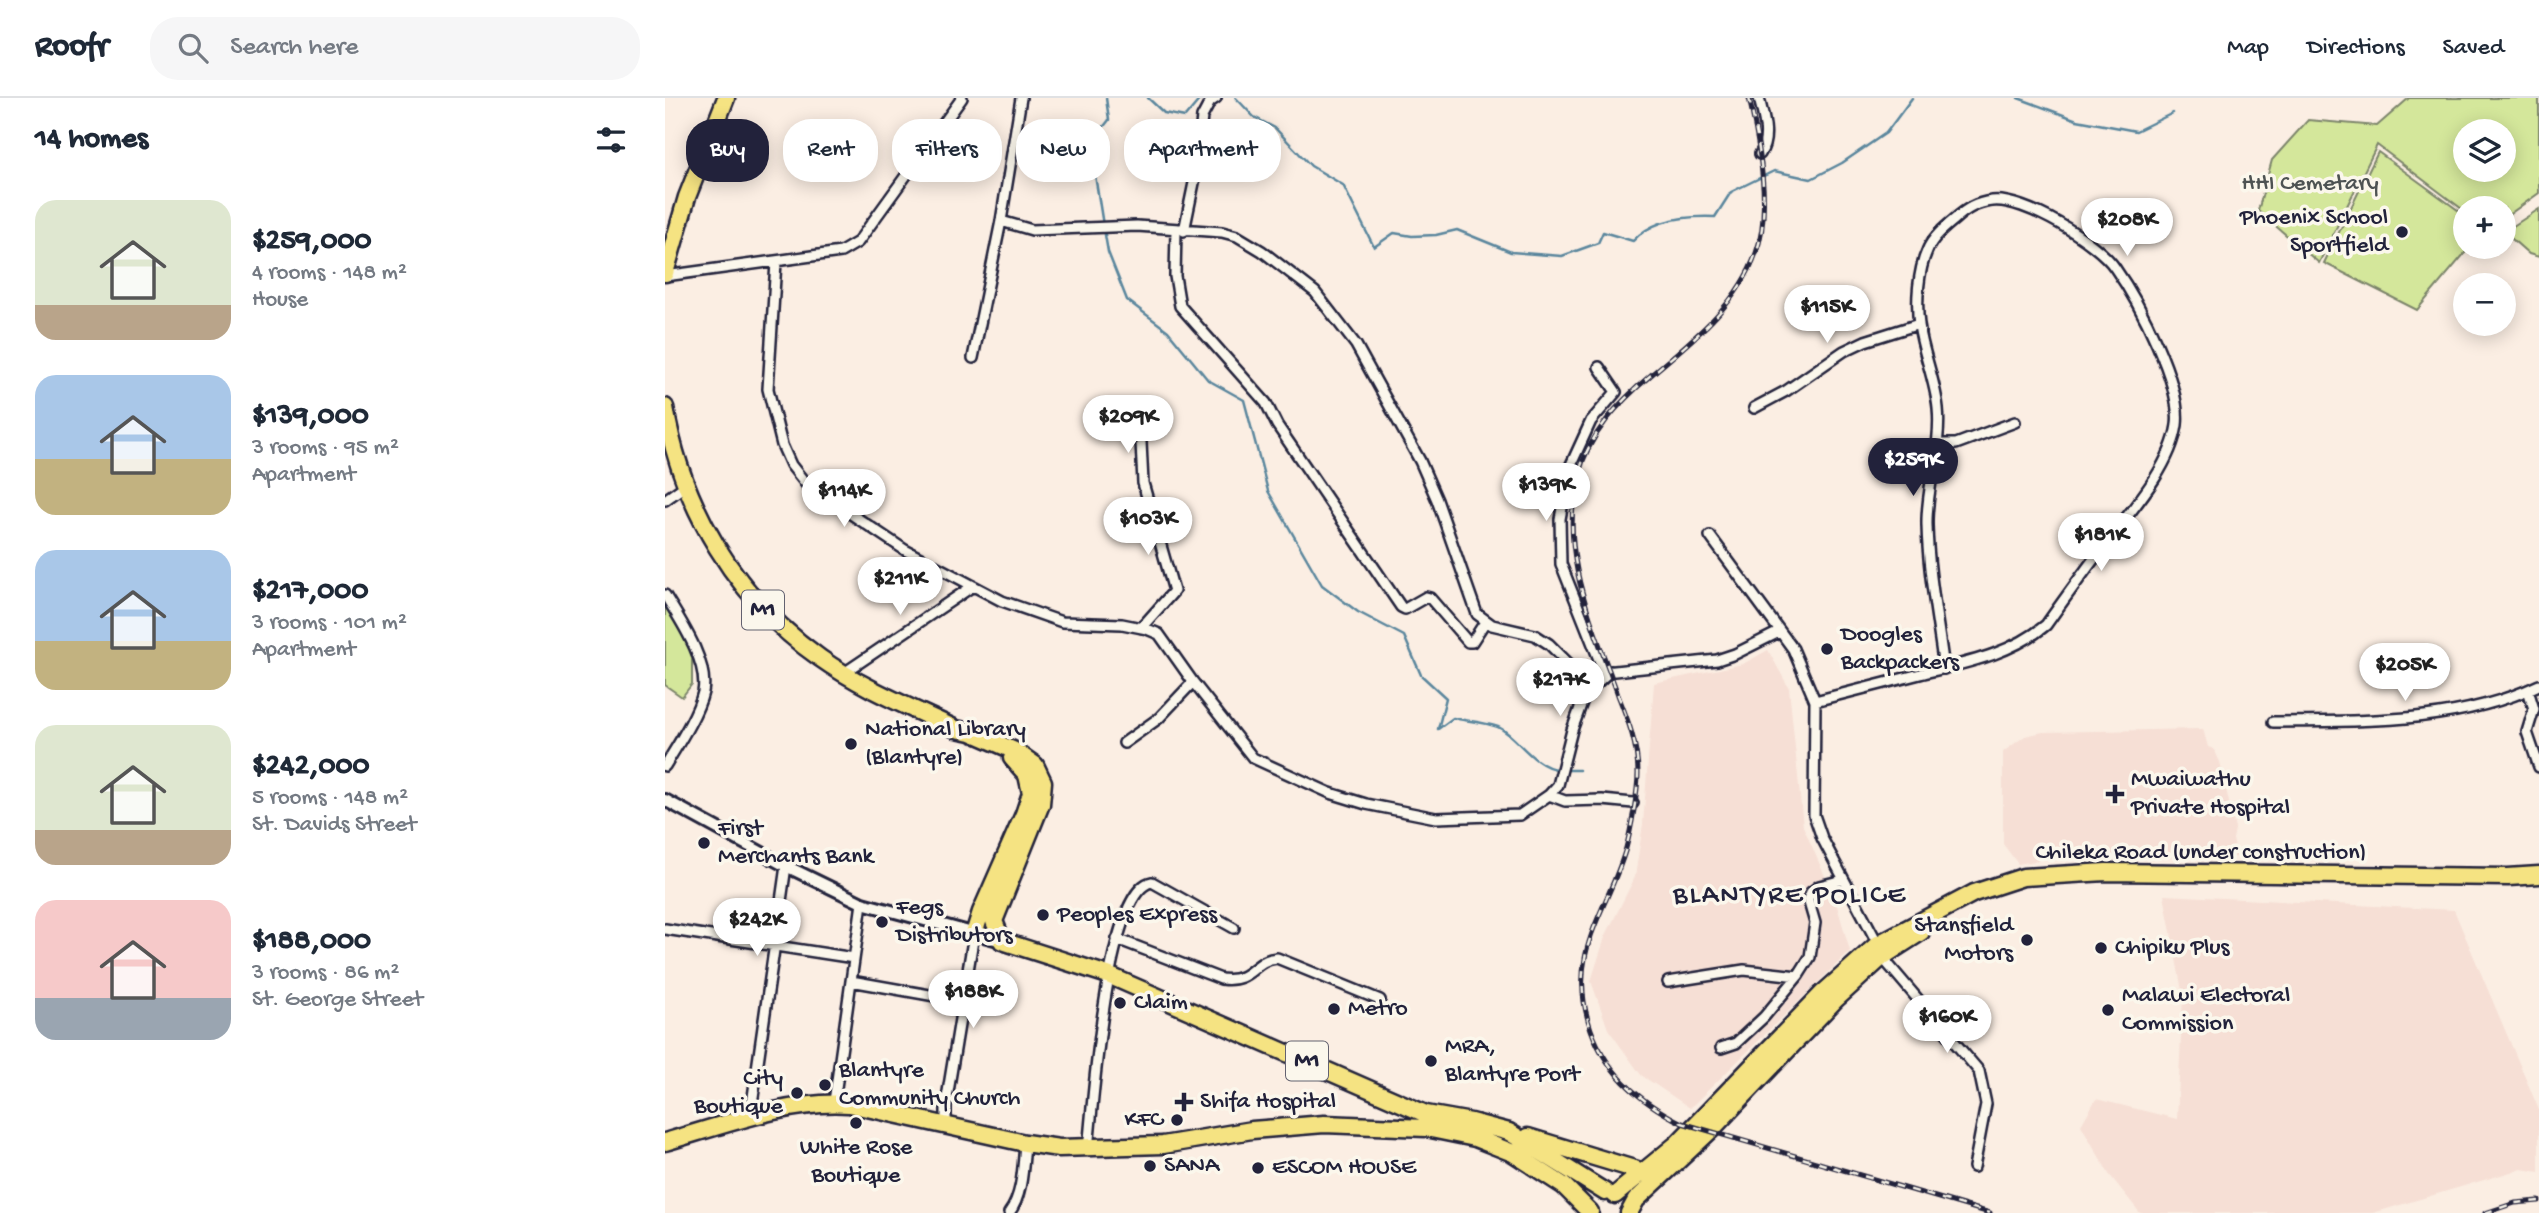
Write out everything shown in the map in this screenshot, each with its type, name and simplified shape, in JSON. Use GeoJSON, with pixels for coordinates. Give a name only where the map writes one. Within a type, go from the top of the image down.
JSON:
{"type":"FeatureCollection","features":[{"type":"Feature","properties":{"kind":"highway"},"geometry":{"type":"LineString","coordinates":[[665,275],[669,242],[726,98]]}},
{"type":"Feature","properties":{"kind":"highway","name":"M1"},"geometry":{"type":"LineString","coordinates":[[665,407],[671,442],[699,515],[746,591],[791,636],[844,673],[1017,761],[1023,768],[1031,793],[974,933]]}},
{"type":"Feature","properties":{"kind":"highway","name":"M1"},"geometry":{"type":"LineString","coordinates":[[956,729],[971,732],[1015,751],[1035,765],[1042,782],[1041,804],[994,921],[1002,941],[1108,975],[1426,1114],[1509,1132],[1610,1193]]}},
{"type":"Feature","properties":{"kind":"highway","name":"Chileka Road (under construction)"},"geometry":{"type":"LineString","coordinates":[[1880,951],[1974,893],[2023,877],[2106,872],[2508,877],[2539,875]]}},
{"type":"Feature","properties":{"kind":"highway"},"geometry":{"type":"LineString","coordinates":[[1591,1212],[1594,1198],[1610,1193],[1644,1172],[1677,1144],[1822,994],[1880,951],[1973,901],[2042,883],[2074,880],[2504,884],[2539,882]]}},
{"type":"Feature","properties":{"kind":"highway"},"geometry":{"type":"LineString","coordinates":[[1628,1213],[1636,1200],[1713,1128],[1880,951]]}},
{"type":"Feature","properties":{"kind":"highway"},"geometry":{"type":"LineString","coordinates":[[665,1142],[750,1118],[834,1102],[1059,1148],[1163,1145],[1252,1130],[1324,1124],[1426,1128],[1475,1138],[1513,1153],[1538,1167],[1579,1199],[1591,1212]]}},
{"type":"Feature","properties":{"kind":"highway"},"geometry":{"type":"LineString","coordinates":[[1509,1132],[1644,1172]]}},
{"type":"Feature","properties":{"kind":"highway"},"geometry":{"type":"LineString","coordinates":[[1610,1193],[1625,1206],[1628,1213]]}},
{"type":"Feature","properties":{"kind":"street"},"geometry":{"type":"LineString","coordinates":[[665,275],[776,262],[850,249],[872,224],[962,98]]}},
{"type":"Feature","properties":{"kind":"street"},"geometry":{"type":"LineString","coordinates":[[973,358],[1001,221],[1021,98]]}},
{"type":"Feature","properties":{"kind":"street"},"geometry":{"type":"LineString","coordinates":[[1216,98],[1210,102],[1202,117],[1195,178],[1180,230],[1175,276],[1180,306],[1266,403],[1277,425],[1401,607],[1405,608],[1426,597],[1430,598],[1468,642],[1472,642],[1485,622]]}},
{"type":"Feature","properties":{"kind":"street"},"geometry":{"type":"LineString","coordinates":[[1759,98],[1765,125],[1765,146],[1760,154]]}},
{"type":"Feature","properties":{"kind":"street"},"geometry":{"type":"LineString","coordinates":[[1815,701],[1944,668],[2000,653],[2027,641],[2046,625],[2158,471],[2170,449],[2176,425],[2177,403],[2160,353],[2114,266],[2068,227],[2013,201],[1993,201],[1969,207],[1939,232],[1927,248],[1922,264],[1919,324],[1938,408],[1937,443],[1928,491],[1927,526],[1944,668]]}},
{"type":"Feature","properties":{"kind":"street"},"geometry":{"type":"LineString","coordinates":[[1001,221],[1032,230],[1078,230],[1116,226],[1221,232],[1252,243],[1315,292],[1356,345],[1420,461],[1437,500],[1471,600],[1477,614],[1485,622],[1535,635],[1580,672],[1587,674],[1717,660],[1779,632]]}},
{"type":"Feature","properties":{"kind":"street"},"geometry":{"type":"LineString","coordinates":[[776,262],[768,389],[782,445],[791,465],[806,484],[869,528],[1011,605],[1062,622],[1122,624],[1159,634],[1253,758],[1366,804],[1436,818],[1520,815],[1549,795],[1558,785],[1572,730],[1585,694],[1607,672]]}},
{"type":"Feature","properties":{"kind":"street"},"geometry":{"type":"LineString","coordinates":[[1753,408],[1786,391],[1844,351],[1865,341],[1919,324]]}},
{"type":"Feature","properties":{"kind":"street"},"geometry":{"type":"LineString","coordinates":[[1599,367],[1616,392],[1591,421],[1569,469],[1560,519],[1561,564],[1607,672]]}},
{"type":"Feature","properties":{"kind":"street"},"geometry":{"type":"LineString","coordinates":[[1117,422],[1140,422],[1143,483],[1174,591],[1141,628]]}},
{"type":"Feature","properties":{"kind":"street"},"geometry":{"type":"LineString","coordinates":[[1937,443],[1956,444],[2015,422]]}},
{"type":"Feature","properties":{"kind":"street"},"geometry":{"type":"LineString","coordinates":[[665,500],[686,485]]}},
{"type":"Feature","properties":{"kind":"street"},"geometry":{"type":"LineString","coordinates":[[1710,536],[1793,649],[1815,701],[1814,815],[1843,880],[1880,951],[1979,1071],[1986,1104],[1974,1167]]}},
{"type":"Feature","properties":{"kind":"street"},"geometry":{"type":"LineString","coordinates":[[844,673],[973,586]]}},
{"type":"Feature","properties":{"kind":"street"},"geometry":{"type":"LineString","coordinates":[[665,595],[696,650],[703,687],[691,719],[665,766]]}},
{"type":"Feature","properties":{"kind":"street"},"geometry":{"type":"LineString","coordinates":[[1124,743],[1159,718],[1193,681]]}},
{"type":"Feature","properties":{"kind":"street"},"geometry":{"type":"LineString","coordinates":[[2273,722],[2403,719],[2496,702],[2539,685]]}},
{"type":"Feature","properties":{"kind":"street"},"geometry":{"type":"LineString","coordinates":[[2528,690],[2534,709],[2527,732],[2539,767]]}},
{"type":"Feature","properties":{"kind":"street"},"geometry":{"type":"LineString","coordinates":[[1549,795],[1565,800],[1633,803]]}},
{"type":"Feature","properties":{"kind":"street"},"geometry":{"type":"LineString","coordinates":[[665,800],[786,866],[862,903],[1002,941]]}},
{"type":"Feature","properties":{"kind":"street"},"geometry":{"type":"LineString","coordinates":[[750,1118],[786,866]]}},
{"type":"Feature","properties":{"kind":"street"},"geometry":{"type":"LineString","coordinates":[[1721,1048],[1736,1043],[1764,1017],[1798,976],[1810,957],[1815,923],[1808,899],[1811,892],[1843,880]]}},
{"type":"Feature","properties":{"kind":"street"},"geometry":{"type":"LineString","coordinates":[[1088,1149],[1108,975],[1127,909],[1140,887],[1152,882],[1234,928]]}},
{"type":"Feature","properties":{"kind":"street"},"geometry":{"type":"LineString","coordinates":[[834,1102],[862,903]]}},
{"type":"Feature","properties":{"kind":"street"},"geometry":{"type":"LineString","coordinates":[[665,929],[853,958]]}},
{"type":"Feature","properties":{"kind":"street"},"geometry":{"type":"LineString","coordinates":[[946,1126],[946,1104],[974,933]]}},
{"type":"Feature","properties":{"kind":"street"},"geometry":{"type":"LineString","coordinates":[[1117,939],[1221,979],[1234,981],[1242,979],[1269,958],[1277,958],[1380,1000]]}},
{"type":"Feature","properties":{"kind":"street"},"geometry":{"type":"LineString","coordinates":[[1668,982],[1744,970],[1798,976]]}},
{"type":"Feature","properties":{"kind":"street"},"geometry":{"type":"LineString","coordinates":[[851,981],[963,1001]]}},
{"type":"Feature","properties":{"kind":"street"},"geometry":{"type":"LineString","coordinates":[[1009,1213],[1015,1205],[1025,1143]]}},
{"type":"Feature","properties":{"kind":"shaded area"},"geometry":{"type":"Polygon","coordinates":[[[1768,650],[1789,688],[1803,826],[1835,899],[1850,951],[1690,1108],[1641,1075],[1608,1029],[1591,981],[1605,937],[1635,877],[1643,824],[1654,683],[1743,664],[1768,650]]]}},
{"type":"Feature","properties":{"kind":"shaded area","name":"Mwaiwathu Private Hospital"},"geometry":{"type":"Polygon","coordinates":[[[2203,729],[2208,747],[2214,749],[2220,762],[2235,829],[2233,839],[2237,857],[2137,858],[2111,855],[2057,857],[2018,864],[2003,844],[2003,752],[2025,736],[2043,732],[2203,729]]]}},
{"type":"Feature","properties":{"kind":"shaded area"},"geometry":{"type":"Polygon","coordinates":[[[2164,895],[2454,910],[2539,1110],[2539,1172],[2521,1169],[2373,1213],[2140,1213],[2109,1174],[2081,1125],[2096,1099],[2177,1119],[2183,996],[2164,895]]]}},
{"type":"Feature","properties":{"kind":"green space","name":"HHI Cemetary"},"geometry":{"type":"Polygon","coordinates":[[[2409,98],[2539,98],[2539,193],[2516,209],[2516,196],[2453,196],[2453,202],[2377,145],[2319,263],[2258,211],[2272,160],[2308,120],[2377,126],[2409,98]]]}},
{"type":"Feature","properties":{"kind":"green space","name":"Phoenix School Sportfield"},"geometry":{"type":"Polygon","coordinates":[[[2378,152],[2453,207],[2453,259],[2460,259],[2417,310],[2324,263],[2378,152]]]}},
{"type":"Feature","properties":{"kind":"green space"},"geometry":{"type":"Polygon","coordinates":[[[2539,209],[2539,257],[2529,254],[2516,243],[2516,224],[2539,209]]]}},
{"type":"Feature","properties":{"kind":"green space"},"geometry":{"type":"Polygon","coordinates":[[[665,601],[692,653],[692,684],[682,697],[665,685],[665,601]]]}},
{"type":"Feature","properties":{"kind":"waterway"},"geometry":{"type":"LineString","coordinates":[[1103,225],[1090,144],[1109,120],[1106,98]]}},
{"type":"Feature","properties":{"kind":"waterway"},"geometry":{"type":"LineString","coordinates":[[1148,98],[1164,113],[1185,117],[1201,98]]}},
{"type":"Feature","properties":{"kind":"waterway"},"geometry":{"type":"LineString","coordinates":[[1236,98],[1254,117],[1275,128],[1311,166],[1343,185],[1374,247],[1394,233],[1412,236],[1436,235],[1457,230],[1511,252],[1562,256],[1598,243],[1603,232],[1633,241],[1660,223],[1683,218],[1715,217],[1731,192],[1774,171],[1811,179],[1842,163],[1886,133],[1912,98]]}},
{"type":"Feature","properties":{"kind":"waterway"},"geometry":{"type":"LineString","coordinates":[[2018,98],[2077,120],[2136,131],[2173,113]]}},
{"type":"Feature","properties":{"kind":"waterway"},"geometry":{"type":"LineString","coordinates":[[1104,229],[1108,252],[1127,300],[1168,331],[1208,380],[1244,400],[1268,491],[1322,585],[1358,612],[1404,636],[1421,675],[1446,698],[1438,729],[1453,718],[1493,725],[1504,731],[1541,763],[1558,769]]}},
{"type":"Feature","properties":{"kind":"waterway"},"geometry":{"type":"LineString","coordinates":[[1564,770],[1579,770]]}},
{"type":"Feature","properties":{"kind":"railway"},"geometry":{"type":"LineString","coordinates":[[1749,98],[1760,155],[1763,217],[1761,236],[1748,272],[1712,321],[1616,408],[1589,446],[1578,476],[1572,533],[1575,561],[1589,615],[1632,733],[1638,773],[1626,848],[1586,951],[1583,995],[1588,1020],[1594,1038],[1612,1069],[1651,1105],[1682,1123],[1990,1213]]}},
{"type":"Feature","properties":{"kind":"railway"},"geometry":{"type":"LineString","coordinates":[[2485,1213],[2515,1203],[2539,1201]]}},
{"type":"Feature","properties":{"kind":"place","name":"Phoenix School Sportfield"},"geometry":{"type":"Point","coordinates":[2402,232]}},
{"type":"Feature","properties":{"kind":"place","name":"Doogles Backpackers"},"geometry":{"type":"Point","coordinates":[1827,649]}},
{"type":"Feature","properties":{"kind":"place","name":"National Library (Blantyre)"},"geometry":{"type":"Point","coordinates":[851,744]}},
{"type":"Feature","properties":{"kind":"place","name":"Mwaiwathu Private Hospital"},"geometry":{"type":"Point","coordinates":[2115,794]}},
{"type":"Feature","properties":{"kind":"place","name":"First Merchants Bank"},"geometry":{"type":"Point","coordinates":[704,843]}},
{"type":"Feature","properties":{"kind":"place","name":"Peoples Express"},"geometry":{"type":"Point","coordinates":[1043,915]}},
{"type":"Feature","properties":{"kind":"place","name":"Fegs Distributors"},"geometry":{"type":"Point","coordinates":[882,922]}},
{"type":"Feature","properties":{"kind":"place","name":"Stansfield Motors"},"geometry":{"type":"Point","coordinates":[2027,940]}},
{"type":"Feature","properties":{"kind":"place","name":"Chipiku Plus"},"geometry":{"type":"Point","coordinates":[2101,948]}},
{"type":"Feature","properties":{"kind":"place","name":"Claim"},"geometry":{"type":"Point","coordinates":[1120,1003]}},
{"type":"Feature","properties":{"kind":"place","name":"Metro"},"geometry":{"type":"Point","coordinates":[1334,1009]}},
{"type":"Feature","properties":{"kind":"place","name":"Malawi Electoral Commission"},"geometry":{"type":"Point","coordinates":[2108,1010]}},
{"type":"Feature","properties":{"kind":"place","name":"MRA, Blantyre Port"},"geometry":{"type":"Point","coordinates":[1431,1061]}},
{"type":"Feature","properties":{"kind":"place","name":"Blantyre Community Church"},"geometry":{"type":"Point","coordinates":[825,1085]}},
{"type":"Feature","properties":{"kind":"place","name":"City Boutique"},"geometry":{"type":"Point","coordinates":[797,1093]}},
{"type":"Feature","properties":{"kind":"place","name":"Shifa Hospital"},"geometry":{"type":"Point","coordinates":[1184,1102]}},
{"type":"Feature","properties":{"kind":"place","name":"KFC"},"geometry":{"type":"Point","coordinates":[1177,1120]}},
{"type":"Feature","properties":{"kind":"place","name":"White Rose Boutique"},"geometry":{"type":"Point","coordinates":[856,1123]}},
{"type":"Feature","properties":{"kind":"place","name":"SANA"},"geometry":{"type":"Point","coordinates":[1150,1166]}},
{"type":"Feature","properties":{"kind":"place","name":"ESCOM HOUSE"},"geometry":{"type":"Point","coordinates":[1258,1168]}},
{"type":"Feature","properties":{"kind":"district","name":"BLANTYRE POLICE"},"geometry":{"type":"Point","coordinates":[1790,896]}}]}
